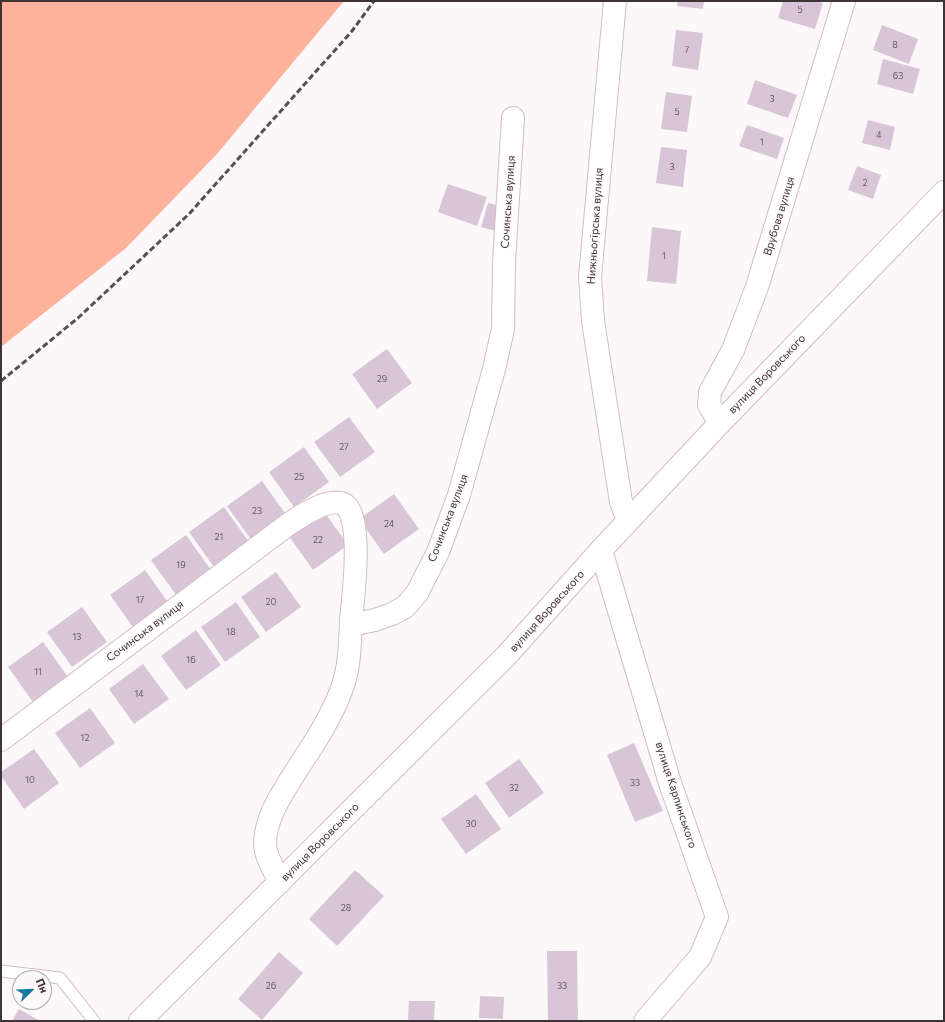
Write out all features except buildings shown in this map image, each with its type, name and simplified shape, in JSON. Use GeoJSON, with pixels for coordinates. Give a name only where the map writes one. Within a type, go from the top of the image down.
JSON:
{"type":"FeatureCollection","features":[{"type":"Feature","properties":{"kind":"street","name":"Нижньогірська вулиця"},"geometry":{"type":"LineString","coordinates":[[615,1],[590,277],[593,321],[621,502],[628,520]]}},
{"type":"Feature","properties":{"kind":"street","name":"Врубова вулиця"},"geometry":{"type":"LineString","coordinates":[[720,423],[709,405],[710,392],[733,350],[757,287],[844,1]]}},
{"type":"Feature","properties":{"kind":"street","name":"Сочинська вулиця"},"geometry":{"type":"LineString","coordinates":[[1,740],[286,526],[309,511],[334,502],[342,503],[348,507],[353,517],[355,571],[351,619],[360,623],[375,620],[405,607],[417,593],[438,552],[459,495],[494,369],[503,329],[504,262],[513,118]]}},
{"type":"Feature","properties":{"kind":"street","name":"вулиця Воровського"},"geometry":{"type":"LineString","coordinates":[[140,1021],[506,656],[628,520],[944,192]]}},
{"type":"Feature","properties":{"kind":"street","name":"вулиця Карпинського"},"geometry":{"type":"LineString","coordinates":[[600,550],[670,783],[717,917],[700,957],[646,1021]]}},
{"type":"Feature","properties":{"kind":"street"},"geometry":{"type":"LineString","coordinates":[[280,882],[270,862],[265,844],[267,824],[275,806],[330,713],[341,691],[349,659],[351,619]]}},
{"type":"Feature","properties":{"kind":"lane"},"geometry":{"type":"LineString","coordinates":[[1,971],[60,978],[94,1021]]}},
{"type":"Feature","properties":{"kind":"shaded area"},"geometry":{"type":"Polygon","coordinates":[[[1,1],[344,1],[217,154],[126,248],[1,347],[1,1]]]}},
{"type":"Feature","properties":{"kind":"railway"},"geometry":{"type":"LineString","coordinates":[[1,381],[78,318],[189,214],[352,31],[374,1]]}}]}
